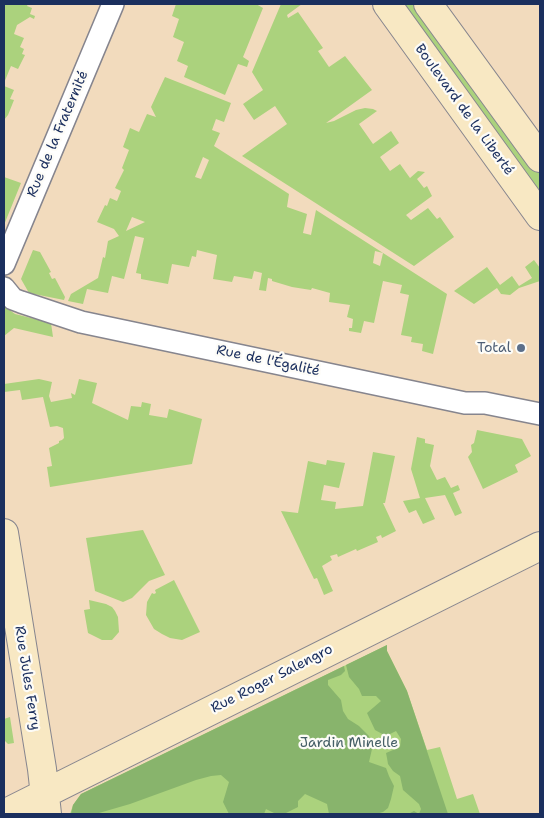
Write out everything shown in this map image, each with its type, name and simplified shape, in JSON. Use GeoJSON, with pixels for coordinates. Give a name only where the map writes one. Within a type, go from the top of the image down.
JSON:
{"type":"FeatureCollection","features":[{"type":"Feature","properties":{"kind":"street","name":"Rue de la Fraternité"},"geometry":{"type":"LineString","coordinates":[[4,264],[113,4]]}},
{"type":"Feature","properties":{"kind":"street","name":"Boulevard de la Liberté"},"geometry":{"type":"LineString","coordinates":[[387,4],[540,216]]}},
{"type":"Feature","properties":{"kind":"street"},"geometry":{"type":"LineString","coordinates":[[428,4],[540,158]]}},
{"type":"Feature","properties":{"kind":"street","name":"Rue de l'Égalité"},"geometry":{"type":"LineString","coordinates":[[4,288],[13,299],[81,322],[465,403],[485,403],[540,414]]}},
{"type":"Feature","properties":{"kind":"street","name":"Rue Jules Ferry"},"geometry":{"type":"LineString","coordinates":[[4,533],[46,804]]}},
{"type":"Feature","properties":{"kind":"street","name":"Rue Roger Salengro"},"geometry":{"type":"LineString","coordinates":[[4,814],[46,804],[540,546]]}},
{"type":"Feature","properties":{"kind":"green space"},"geometry":{"type":"Polygon","coordinates":[[[4,4],[28,4],[27,6],[32,8],[30,14],[35,16],[34,19],[30,17],[17,25],[14,34],[24,38],[20,47],[24,49],[22,54],[25,55],[18,69],[11,66],[4,83],[4,4]]]}},
{"type":"Feature","properties":{"kind":"green space"},"geometry":{"type":"Polygon","coordinates":[[[176,4],[256,4],[263,8],[243,57],[249,61],[247,67],[238,64],[225,95],[184,77],[188,66],[177,61],[184,42],[173,37],[179,19],[172,16],[176,4]]]}},
{"type":"Feature","properties":{"kind":"green space"},"geometry":{"type":"Polygon","coordinates":[[[281,4],[302,4],[287,15],[288,18],[298,12],[323,48],[318,51],[329,67],[345,56],[372,90],[326,123],[356,110],[373,109],[377,111],[359,124],[373,144],[391,131],[399,143],[380,157],[390,171],[400,164],[410,178],[418,171],[425,172],[417,179],[424,188],[427,186],[432,196],[406,215],[411,220],[428,208],[437,219],[440,217],[454,237],[414,266],[242,156],[287,124],[275,106],[254,120],[243,104],[263,90],[252,72],[281,4]]]}},
{"type":"Feature","properties":{"kind":"green space"},"geometry":{"type":"Polygon","coordinates":[[[398,4],[417,4],[540,174],[540,198],[398,4]]]}},
{"type":"Feature","properties":{"kind":"green space"},"geometry":{"type":"Polygon","coordinates":[[[165,77],[231,103],[224,122],[216,119],[212,130],[220,133],[214,146],[289,194],[287,207],[307,214],[303,233],[311,235],[316,210],[447,294],[433,354],[422,351],[423,344],[411,342],[412,337],[401,335],[409,295],[400,293],[402,285],[383,281],[374,323],[364,321],[361,333],[349,331],[349,328],[352,328],[353,319],[347,317],[350,305],[329,302],[330,293],[312,288],[311,290],[292,287],[268,278],[266,291],[259,290],[262,273],[254,271],[252,279],[234,276],[232,282],[213,279],[217,255],[197,250],[196,257],[192,256],[189,267],[172,264],[168,284],[141,279],[141,274],[136,273],[144,238],[135,236],[124,279],[112,276],[108,293],[87,289],[83,304],[68,301],[71,294],[98,278],[103,257],[105,258],[108,241],[119,236],[114,229],[97,222],[110,198],[117,201],[121,191],[115,188],[124,170],[122,168],[129,150],[123,147],[130,128],[139,132],[147,114],[156,117],[151,107],[165,77]],[[203,157],[195,177],[201,179],[209,160],[203,157]],[[132,217],[126,231],[145,222],[132,217]],[[375,251],[373,263],[380,266],[383,253],[375,251]]]}},
{"type":"Feature","properties":{"kind":"green space"},"geometry":{"type":"Polygon","coordinates":[[[4,86],[14,90],[10,99],[14,100],[4,120],[4,86]]]}},
{"type":"Feature","properties":{"kind":"green space"},"geometry":{"type":"Polygon","coordinates":[[[4,177],[21,183],[4,225],[4,177]]]}},
{"type":"Feature","properties":{"kind":"green space"},"geometry":{"type":"Polygon","coordinates":[[[33,250],[40,252],[51,272],[49,273],[52,279],[55,278],[65,297],[64,300],[29,293],[21,279],[33,250]]]}},
{"type":"Feature","properties":{"kind":"green space"},"geometry":{"type":"Polygon","coordinates":[[[534,260],[540,268],[540,281],[519,288],[510,295],[501,294],[497,288],[474,304],[454,291],[487,267],[500,285],[512,276],[519,286],[532,278],[525,267],[534,260]]]}},
{"type":"Feature","properties":{"kind":"green space"},"geometry":{"type":"Polygon","coordinates":[[[4,306],[15,314],[51,323],[53,337],[14,328],[4,336],[4,306]]]}},
{"type":"Feature","properties":{"kind":"green space"},"geometry":{"type":"Polygon","coordinates":[[[39,379],[52,382],[49,396],[51,402],[72,398],[71,393],[75,395],[79,379],[97,383],[92,403],[128,420],[131,406],[141,407],[142,402],[151,404],[149,415],[167,418],[169,409],[202,419],[192,464],[50,487],[47,467],[52,466],[49,448],[64,438],[63,428],[57,426],[50,427],[43,397],[22,400],[20,390],[4,392],[4,384],[39,379]]]}},
{"type":"Feature","properties":{"kind":"green space"},"geometry":{"type":"Polygon","coordinates":[[[477,430],[522,439],[531,456],[515,465],[518,472],[483,489],[468,457],[472,452],[471,445],[474,443],[477,430]]]}},
{"type":"Feature","properties":{"kind":"green space"},"geometry":{"type":"Polygon","coordinates":[[[417,437],[425,439],[425,443],[434,445],[430,466],[437,480],[445,477],[451,488],[458,485],[460,490],[453,493],[462,513],[455,516],[445,495],[425,498],[435,519],[423,524],[416,510],[409,513],[403,501],[420,498],[411,469],[417,437]]]}},
{"type":"Feature","properties":{"kind":"green space"},"geometry":{"type":"Polygon","coordinates":[[[373,452],[395,456],[385,503],[383,503],[396,531],[382,538],[381,535],[376,537],[378,542],[357,551],[356,549],[338,557],[337,554],[330,556],[332,560],[322,566],[333,591],[324,595],[317,578],[314,579],[281,511],[298,513],[308,461],[326,465],[327,460],[345,463],[339,488],[324,485],[321,500],[336,502],[335,509],[363,506],[373,452]]]}},
{"type":"Feature","properties":{"kind":"green space"},"geometry":{"type":"Polygon","coordinates":[[[143,530],[165,575],[149,581],[132,598],[123,602],[95,591],[86,538],[143,530]]]}},
{"type":"Feature","properties":{"kind":"green space"},"geometry":{"type":"Polygon","coordinates":[[[174,580],[200,632],[182,640],[170,638],[154,629],[146,615],[147,602],[152,593],[156,593],[155,590],[174,580]]]}},
{"type":"Feature","properties":{"kind":"green space"},"geometry":{"type":"Polygon","coordinates":[[[89,600],[106,604],[115,611],[118,617],[119,632],[112,640],[102,640],[88,633],[84,610],[90,609],[89,600]]]}},
{"type":"Feature","properties":{"kind":"green space","name":"Jardin Minelle"},"geometry":{"type":"Polygon","coordinates":[[[387,645],[387,651],[407,691],[427,750],[440,747],[457,799],[473,794],[480,814],[70,814],[73,805],[81,794],[387,645]]]}},
{"type":"Feature","properties":{"kind":"green space"},"geometry":{"type":"Polygon","coordinates":[[[387,645],[387,651],[407,691],[448,814],[419,814],[421,809],[419,804],[403,790],[400,776],[388,764],[386,753],[400,747],[401,739],[396,731],[386,736],[375,730],[367,713],[381,701],[376,696],[362,696],[349,677],[346,665],[387,645]]]}},
{"type":"Feature","properties":{"kind":"green space","name":"Jardin Minelle"},"geometry":{"type":"Polygon","coordinates":[[[344,666],[345,671],[341,675],[328,680],[328,685],[341,700],[343,711],[348,719],[369,736],[372,749],[369,762],[386,768],[394,786],[388,808],[383,812],[376,814],[329,814],[327,804],[305,794],[298,801],[298,807],[284,814],[276,814],[266,809],[264,814],[229,814],[223,802],[229,782],[221,775],[196,780],[98,814],[71,814],[73,805],[81,794],[344,666]]]}},
{"type":"Feature","properties":{"kind":"green space"},"geometry":{"type":"Polygon","coordinates":[[[10,717],[14,743],[8,744],[4,740],[4,719],[10,717]]]}},
{"type":"Feature","properties":{"kind":"green space"},"geometry":{"type":"Polygon","coordinates":[[[414,811],[419,814],[408,814],[414,811]]]}},
{"type":"Feature","properties":{"kind":"place","name":"Total"},"geometry":{"type":"Point","coordinates":[521,348]}}]}
